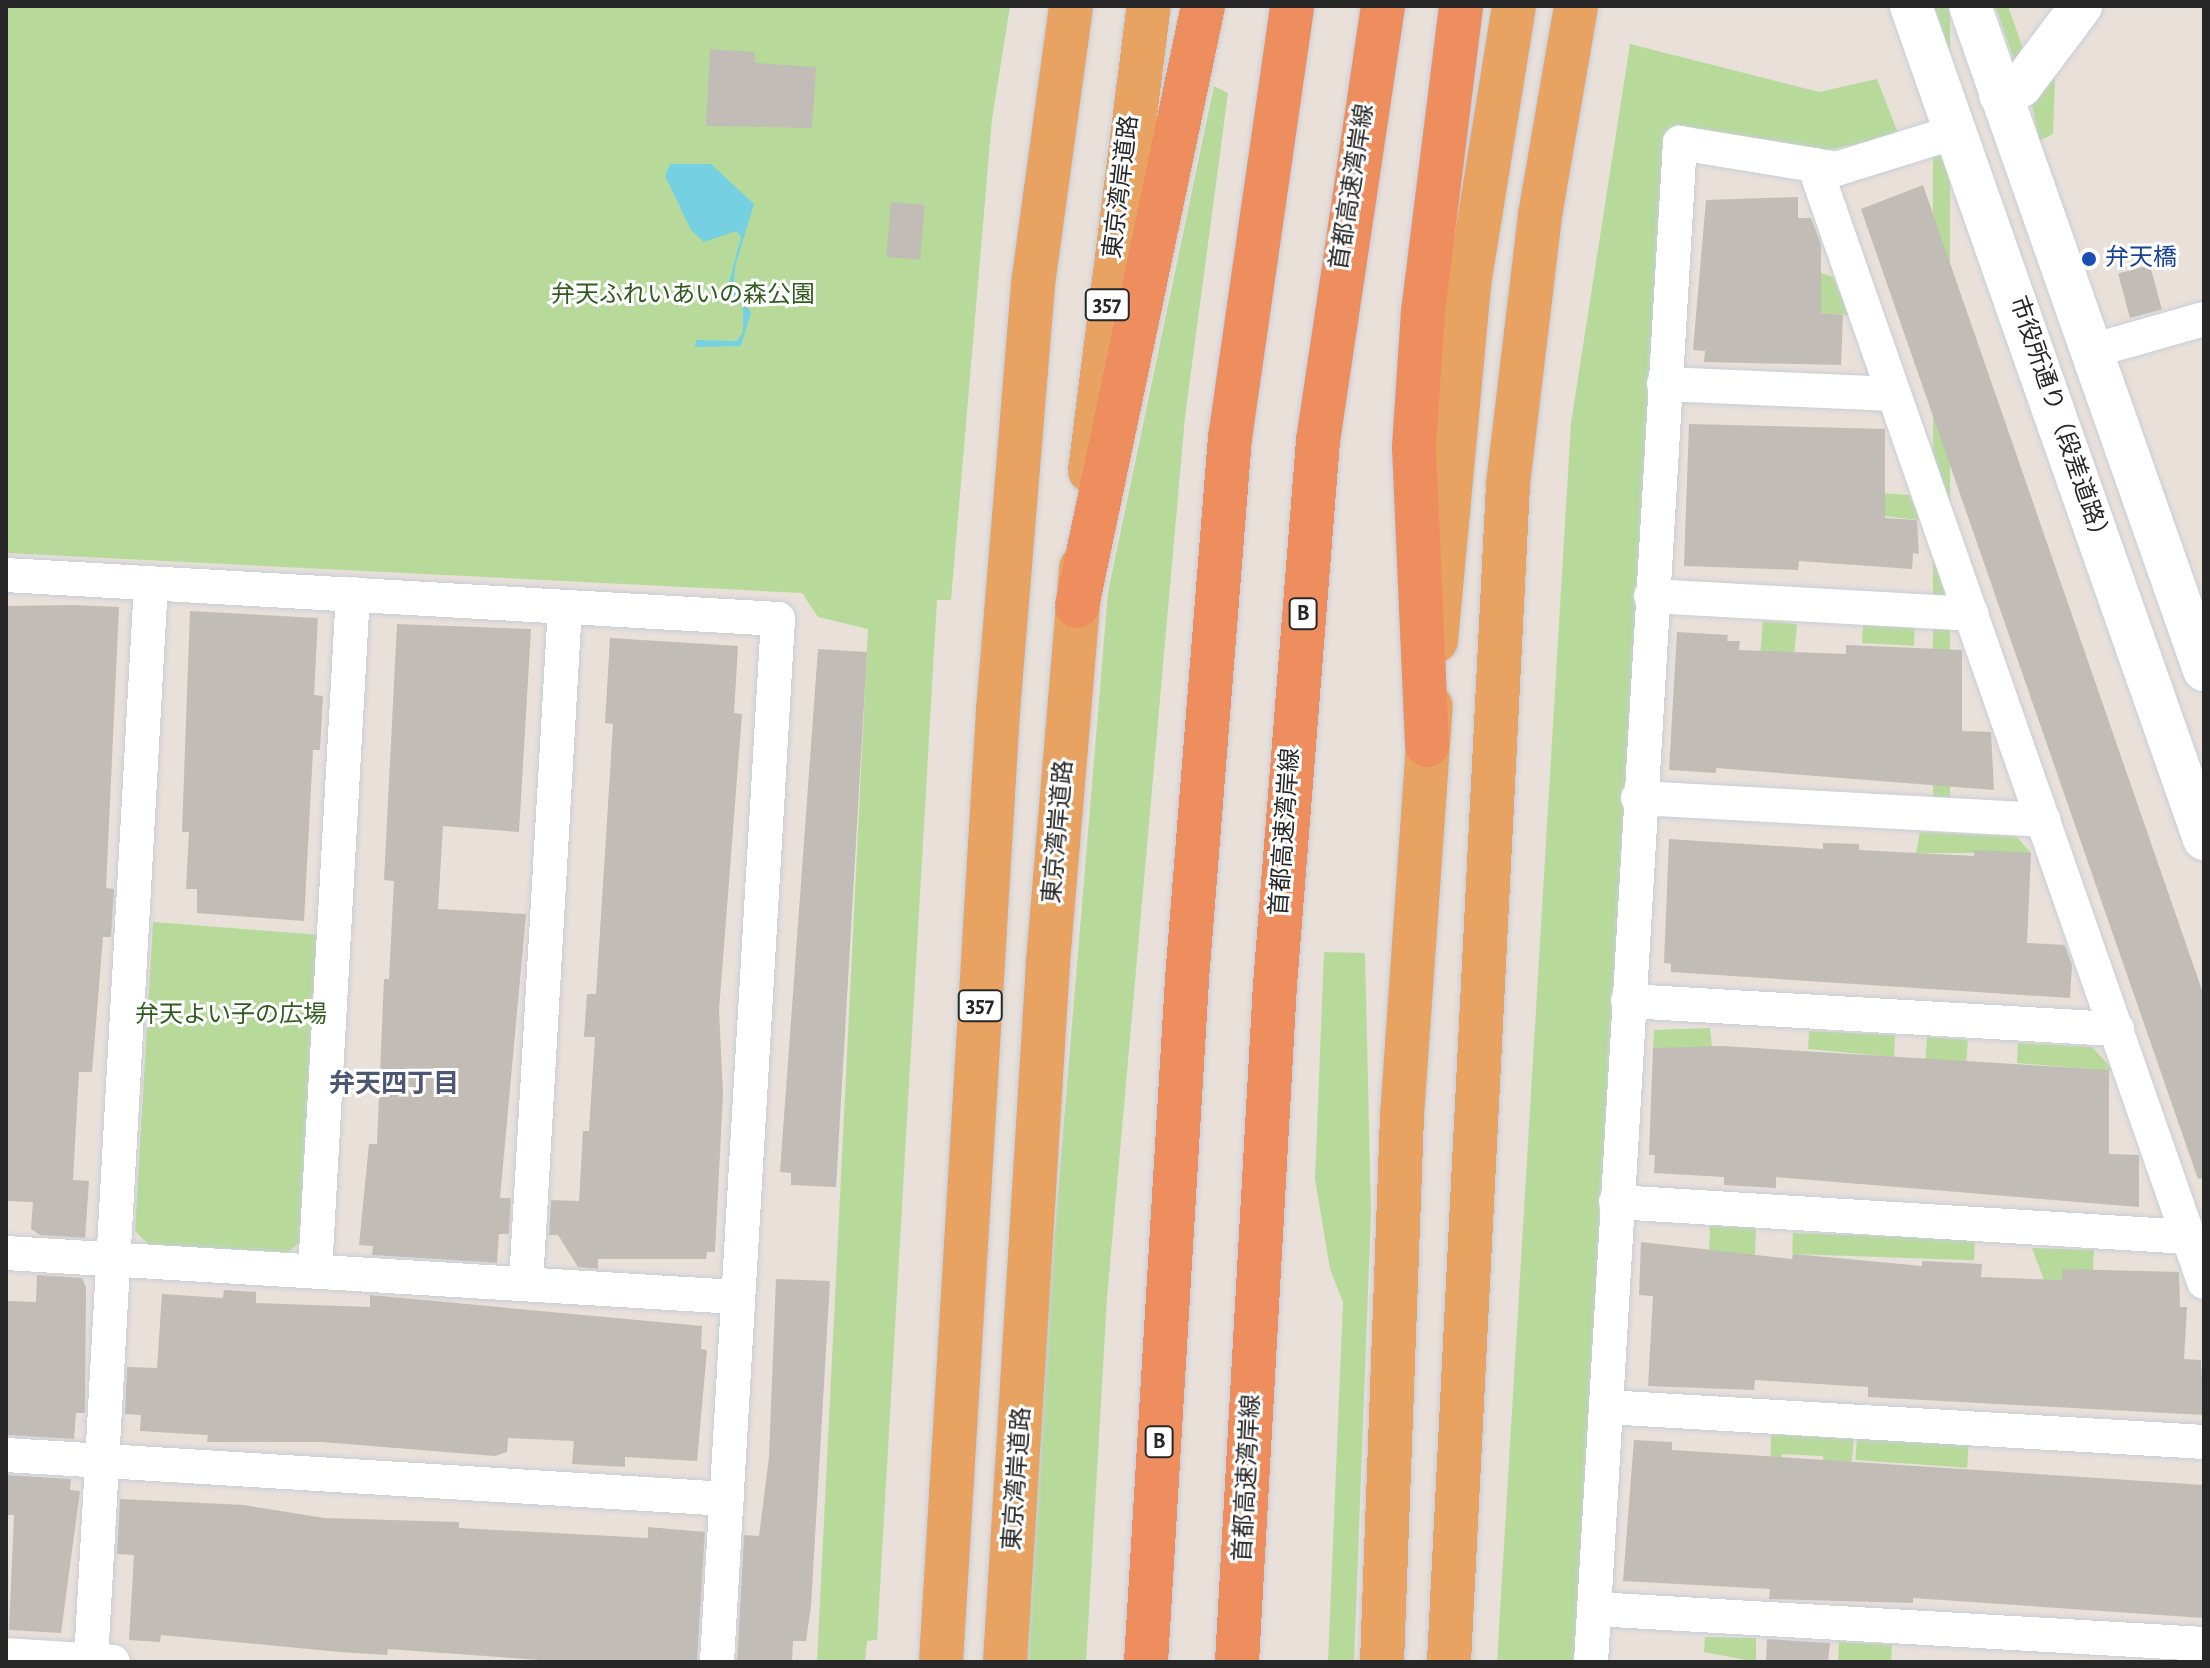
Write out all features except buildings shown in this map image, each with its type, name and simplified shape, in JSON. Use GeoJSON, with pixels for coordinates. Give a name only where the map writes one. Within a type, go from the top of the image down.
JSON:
{"type":"FeatureCollection","features":[{"type":"Feature","properties":{"kind":"highway","name":"357"},"geometry":{"type":"LineString","coordinates":[[941,1662],[998,711],[1027,350],[1071,6]]}},
{"type":"Feature","properties":{"kind":"highway","name":"東京湾岸道路"},"geometry":{"type":"LineString","coordinates":[[1005,1662],[1048,962],[1077,606],[1113,253],[1149,6]]}},
{"type":"Feature","properties":{"kind":"highway"},"geometry":{"type":"LineString","coordinates":[[1077,606],[1203,6]]}},
{"type":"Feature","properties":{"kind":"highway","name":"B"},"geometry":{"type":"LineString","coordinates":[[1146,1662],[1172,1223],[1230,438],[1292,6]]}},
{"type":"Feature","properties":{"kind":"highway","name":"首都高速湾岸線"},"geometry":{"type":"LineString","coordinates":[[1237,1662],[1263,1227],[1318,441],[1383,6]]}},
{"type":"Feature","properties":{"kind":"highway"},"geometry":{"type":"LineString","coordinates":[[1382,1662],[1402,1116],[1427,745],[1434,448],[1423,312],[1461,6]]}},
{"type":"Feature","properties":{"kind":"highway"},"geometry":{"type":"LineString","coordinates":[[1434,448],[1514,6]]}},
{"type":"Feature","properties":{"kind":"highway"},"geometry":{"type":"LineString","coordinates":[[1449,1662],[1488,805],[1518,377],[1554,119],[1576,6]]}},
{"type":"Feature","properties":{"kind":"street","name":"市役所通り（段差道路）"},"geometry":{"type":"LineString","coordinates":[[1911,6],[1958,131],[2204,839]]}},
{"type":"Feature","properties":{"kind":"street"},"geometry":{"type":"LineString","coordinates":[[1970,6],[2095,350],[2204,670]]}},
{"type":"Feature","properties":{"kind":"street"},"geometry":{"type":"LineString","coordinates":[[2000,95],[2021,86],[2081,6]]}},
{"type":"Feature","properties":{"kind":"street"},"geometry":{"type":"LineString","coordinates":[[1591,1662],[1638,798],[1680,143],[1836,169],[1958,131]]}},
{"type":"Feature","properties":{"kind":"street"},"geometry":{"type":"LineString","coordinates":[[1814,165],[2204,1282]]}},
{"type":"Feature","properties":{"kind":"street"},"geometry":{"type":"LineString","coordinates":[[2095,350],[2204,319]]}},
{"type":"Feature","properties":{"kind":"street"},"geometry":{"type":"LineString","coordinates":[[1664,384],[1894,394]]}},
{"type":"Feature","properties":{"kind":"street"},"geometry":{"type":"LineString","coordinates":[[6,575],[778,619],[735,1297],[717,1662]]}},
{"type":"Feature","properties":{"kind":"street"},"geometry":{"type":"LineString","coordinates":[[6,1655],[102,1661],[99,1461],[151,584]]}},
{"type":"Feature","properties":{"kind":"street"},"geometry":{"type":"LineString","coordinates":[[315,1271],[353,594]]}},
{"type":"Feature","properties":{"kind":"street"},"geometry":{"type":"LineString","coordinates":[[1651,596],[1971,614]]}},
{"type":"Feature","properties":{"kind":"street"},"geometry":{"type":"LineString","coordinates":[[526,1283],[565,607]]}},
{"type":"Feature","properties":{"kind":"street"},"geometry":{"type":"LineString","coordinates":[[1638,798],[2043,820]]}},
{"type":"Feature","properties":{"kind":"street"},"geometry":{"type":"LineString","coordinates":[[1628,1001],[2117,1029]]}},
{"type":"Feature","properties":{"kind":"street"},"geometry":{"type":"LineString","coordinates":[[1616,1202],[2188,1237]]}},
{"type":"Feature","properties":{"kind":"street"},"geometry":{"type":"LineString","coordinates":[[6,1253],[735,1297]]}},
{"type":"Feature","properties":{"kind":"street"},"geometry":{"type":"LineString","coordinates":[[1606,1407],[2204,1442]]}},
{"type":"Feature","properties":{"kind":"street"},"geometry":{"type":"LineString","coordinates":[[6,1455],[727,1499]]}},
{"type":"Feature","properties":{"kind":"street"},"geometry":{"type":"LineString","coordinates":[[1595,1609],[2204,1644]]}},
{"type":"Feature","properties":{"kind":"green space","name":"弁天ふれいあいの森公園"},"geometry":{"type":"Polygon","coordinates":[[[6,6],[1010,6],[992,119],[951,600],[937,600],[877,1640],[867,1641],[865,1662],[817,1662],[868,629],[818,617],[802,593],[6,553],[6,6]]]}},
{"type":"Feature","properties":{"kind":"green space"},"geometry":{"type":"Polygon","coordinates":[[[1933,6],[1950,6],[1950,824],[1933,824],[1933,6]]]}},
{"type":"Feature","properties":{"kind":"green space"},"geometry":{"type":"Polygon","coordinates":[[[1995,6],[2008,6],[2027,60],[2014,60],[1995,6]]]}},
{"type":"Feature","properties":{"kind":"green space"},"geometry":{"type":"Polygon","coordinates":[[[1630,44],[1819,92],[1877,79],[1899,136],[1816,152],[1665,132],[1576,1662],[1497,1662],[1571,423],[1630,44]]]}},
{"type":"Feature","properties":{"kind":"green space"},"geometry":{"type":"Polygon","coordinates":[[[2050,74],[2055,80],[2053,134],[2039,141],[2032,105],[2050,74]]]}},
{"type":"Feature","properties":{"kind":"green space"},"geometry":{"type":"Polygon","coordinates":[[[1214,86],[1228,93],[1185,417],[1107,1298],[1086,1662],[1019,1662],[1108,592],[1214,86]]]}},
{"type":"Feature","properties":{"kind":"green space"},"geometry":{"type":"Polygon","coordinates":[[[1821,273],[1833,277],[1849,315],[1783,311],[1821,273]]]}},
{"type":"Feature","properties":{"kind":"green space"},"geometry":{"type":"Polygon","coordinates":[[[1730,483],[1909,495],[1921,520],[1872,515],[1730,483]]]}},
{"type":"Feature","properties":{"kind":"green space"},"geometry":{"type":"Polygon","coordinates":[[[1763,621],[1797,624],[1794,654],[1760,651],[1763,621]]]}},
{"type":"Feature","properties":{"kind":"green space"},"geometry":{"type":"Polygon","coordinates":[[[1863,624],[1915,627],[1914,646],[1862,643],[1863,624]]]}},
{"type":"Feature","properties":{"kind":"green space"},"geometry":{"type":"Polygon","coordinates":[[[1920,832],[2017,837],[2031,853],[1916,853],[1920,832]]]}},
{"type":"Feature","properties":{"kind":"green space","name":"弁天よい子の広場"},"geometry":{"type":"Polygon","coordinates":[[[153,922],[320,935],[302,1241],[288,1252],[149,1245],[135,1231],[153,922]]]}},
{"type":"Feature","properties":{"kind":"green space"},"geometry":{"type":"Polygon","coordinates":[[[1324,952],[1365,953],[1371,1211],[1354,1662],[1328,1662],[1343,1302],[1330,1269],[1315,1179],[1324,952]]]}},
{"type":"Feature","properties":{"kind":"green space"},"geometry":{"type":"Polygon","coordinates":[[[1710,1028],[1712,1048],[1653,1048],[1654,1030],[1710,1028]]]}},
{"type":"Feature","properties":{"kind":"green space"},"geometry":{"type":"Polygon","coordinates":[[[1809,1031],[1895,1035],[1894,1057],[1808,1049],[1809,1031]]]}},
{"type":"Feature","properties":{"kind":"green space"},"geometry":{"type":"Polygon","coordinates":[[[1927,1037],[1968,1040],[1966,1070],[1925,1067],[1927,1037]]]}},
{"type":"Feature","properties":{"kind":"green space"},"geometry":{"type":"Polygon","coordinates":[[[2018,1043],[2092,1047],[2114,1071],[2017,1063],[2018,1043]]]}},
{"type":"Feature","properties":{"kind":"green space"},"geometry":{"type":"Polygon","coordinates":[[[1710,1226],[1756,1228],[1755,1260],[1709,1258],[1710,1226]]]}},
{"type":"Feature","properties":{"kind":"green space"},"geometry":{"type":"Polygon","coordinates":[[[1793,1233],[1975,1239],[1974,1260],[1792,1254],[1793,1233]]]}},
{"type":"Feature","properties":{"kind":"green space"},"geometry":{"type":"Polygon","coordinates":[[[2032,1248],[2094,1250],[2093,1271],[2063,1269],[2062,1280],[2044,1280],[2032,1248]]]}},
{"type":"Feature","properties":{"kind":"green space"},"geometry":{"type":"Polygon","coordinates":[[[1771,1434],[1854,1439],[1850,1479],[1822,1477],[1823,1456],[1782,1454],[1780,1482],[1770,1482],[1771,1434]]]}},
{"type":"Feature","properties":{"kind":"green space"},"geometry":{"type":"Polygon","coordinates":[[[1857,1437],[1969,1445],[1967,1468],[1855,1460],[1857,1437]]]}},
{"type":"Feature","properties":{"kind":"green space"},"geometry":{"type":"Polygon","coordinates":[[[1705,1637],[1756,1638],[1756,1662],[1704,1652],[1705,1637]]]}},
{"type":"Feature","properties":{"kind":"green space"},"geometry":{"type":"Polygon","coordinates":[[[1839,1642],[1892,1645],[1891,1662],[1838,1661],[1839,1642]]]}},
{"type":"Feature","properties":{"kind":"water"},"geometry":{"type":"Polygon","coordinates":[[[670,164],[711,164],[754,204],[735,267],[734,285],[751,313],[741,346],[695,347],[696,340],[737,341],[743,332],[743,307],[728,286],[741,237],[737,231],[704,242],[691,230],[665,176],[670,164]]]}},
{"type":"Feature","properties":{"kind":"place","name":"弁天橋"},"geometry":{"type":"Point","coordinates":[2089,259]}},
{"type":"Feature","properties":{"kind":"district","name":"弁天四丁目"},"geometry":{"type":"Point","coordinates":[394,1085]}}]}
